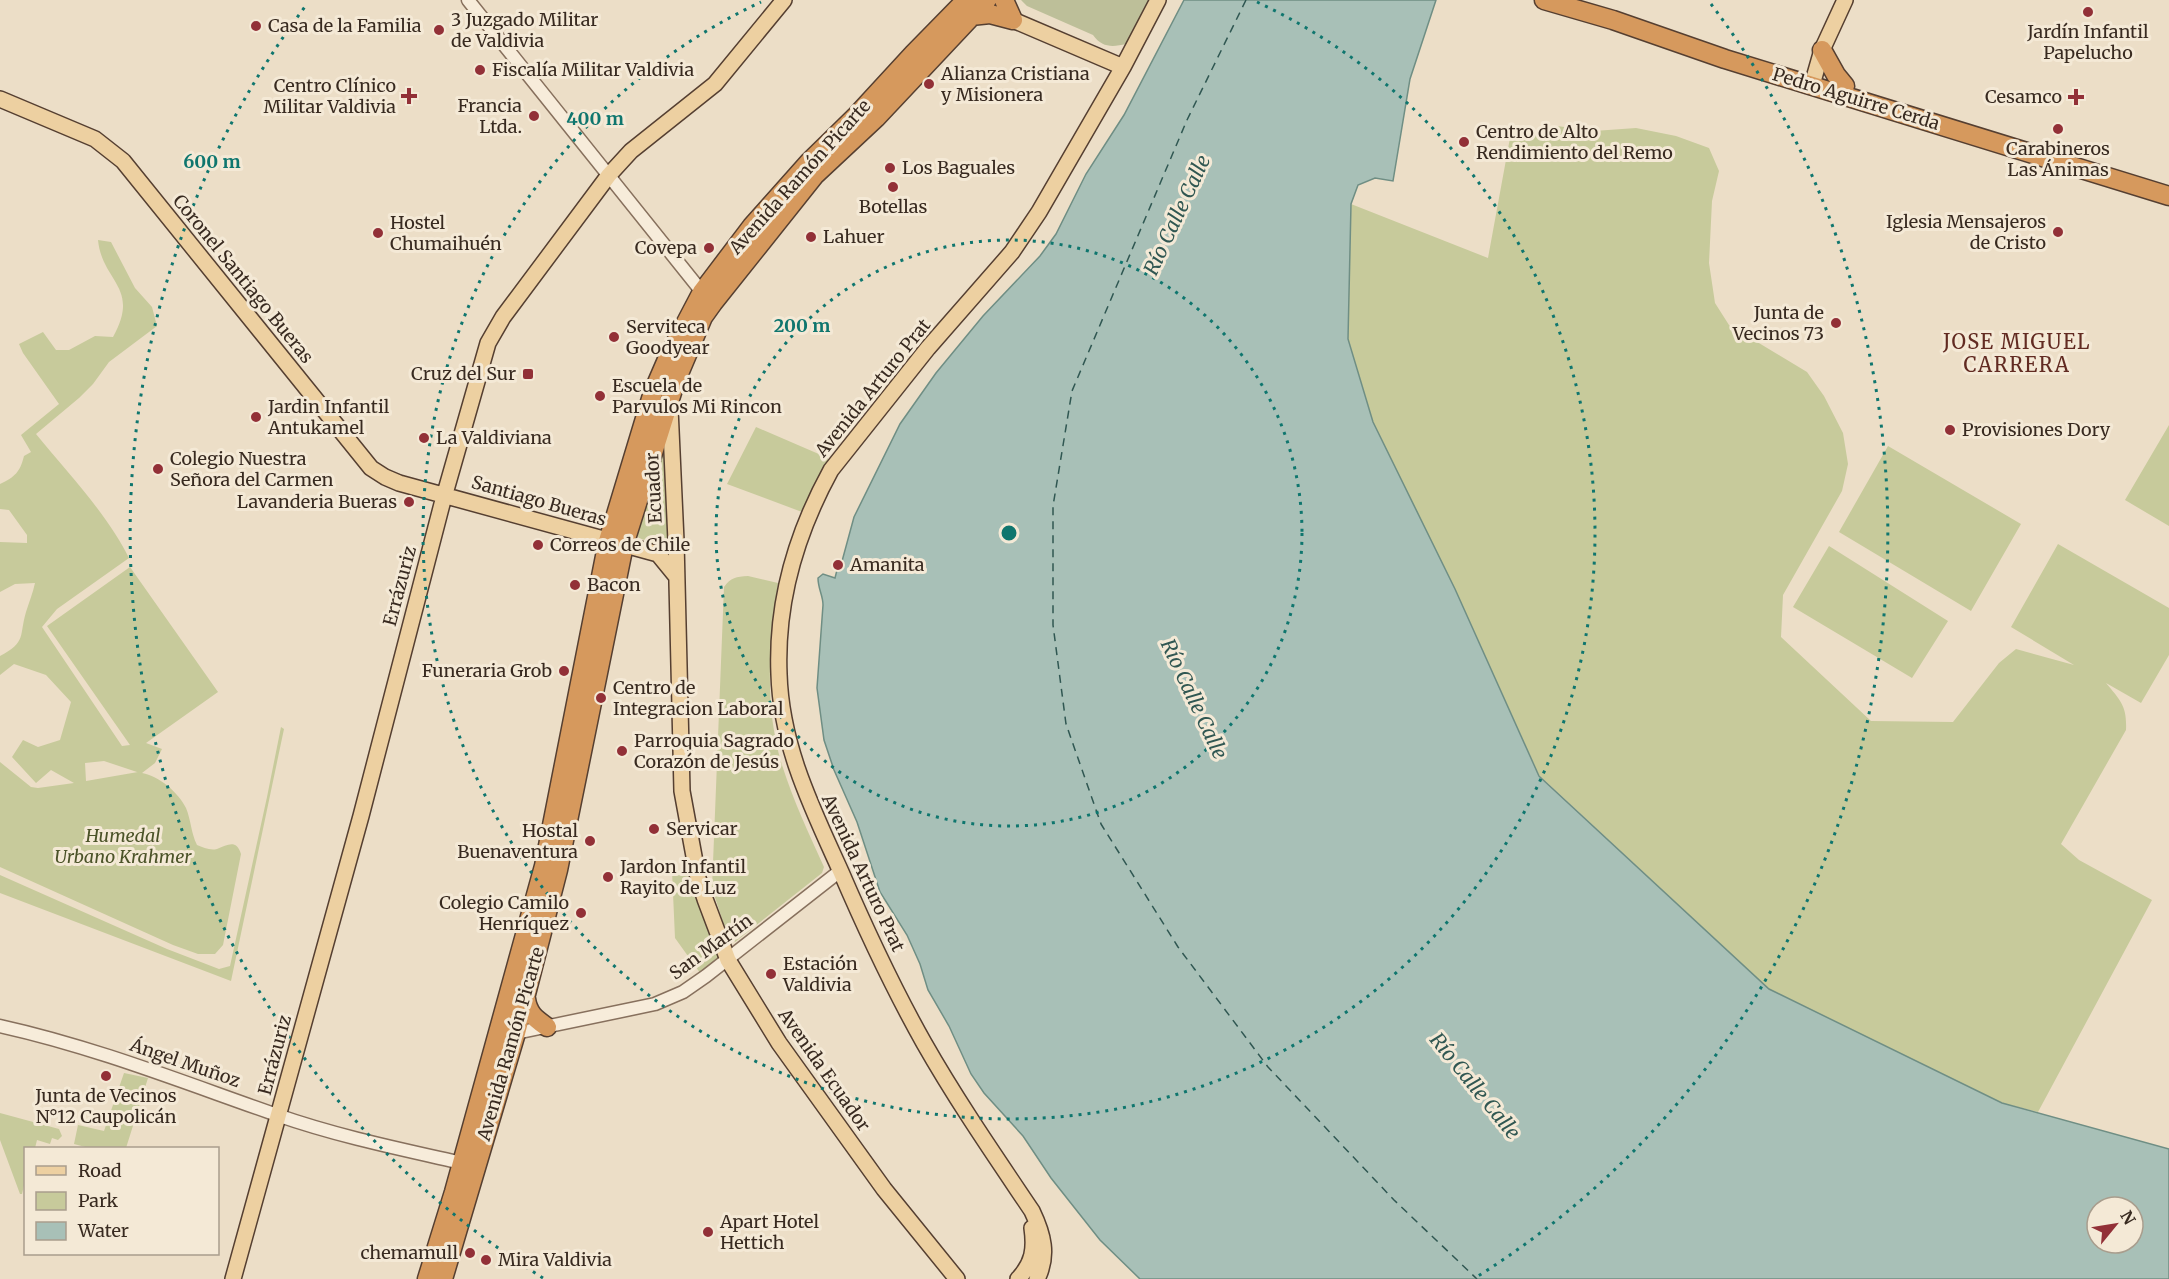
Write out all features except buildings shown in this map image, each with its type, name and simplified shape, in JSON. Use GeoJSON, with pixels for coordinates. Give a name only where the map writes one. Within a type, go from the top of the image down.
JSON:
{"type":"FeatureCollection","features":[{"type":"Feature","properties":{"kind":"highway"},"geometry":{"type":"LineString","coordinates":[[1004,0],[1013,20]]}},
{"type":"Feature","properties":{"kind":"highway","name":"Pedro Aguirre Cerda"},"geometry":{"type":"LineString","coordinates":[[1544,0],[1613,20],[1725,59],[1813,81],[1845,86],[2169,186]]}},
{"type":"Feature","properties":{"kind":"highway","name":"Pedro Aguirre Cerda"},"geometry":{"type":"LineString","coordinates":[[1586,0],[1625,11],[1813,81],[2169,196]]}},
{"type":"Feature","properties":{"kind":"highway"},"geometry":{"type":"LineString","coordinates":[[972,7],[1013,20]]}},
{"type":"Feature","properties":{"kind":"highway","name":"Avenida Ramón Picarte"},"geometry":{"type":"LineString","coordinates":[[427,1279],[462,1163],[544,866],[616,543],[653,392],[669,355],[693,314],[702,292],[752,226],[781,194],[972,7]]}},
{"type":"Feature","properties":{"kind":"highway","name":"Avenida Ramón Picarte"},"geometry":{"type":"LineString","coordinates":[[443,1279],[526,999],[558,870],[616,543],[681,367],[704,318],[726,285],[815,175],[876,118],[972,7]]}},
{"type":"Feature","properties":{"kind":"highway"},"geometry":{"type":"LineString","coordinates":[[1822,50],[1845,86]]}},
{"type":"Feature","properties":{"kind":"highway"},"geometry":{"type":"LineString","coordinates":[[526,999],[532,1016],[548,1027]]}},
{"type":"Feature","properties":{"kind":"highway"},"geometry":{"type":"LineString","coordinates":[[494,1050],[502,1040],[516,1033]]}},
{"type":"Feature","properties":{"kind":"main road","name":"Errázuriz"},"geometry":{"type":"LineString","coordinates":[[233,1279],[361,816],[444,495],[492,333],[609,175],[631,151],[715,84],[784,0]]}},
{"type":"Feature","properties":{"kind":"main road","name":"Avenida Arturo Prat"},"geometry":{"type":"LineString","coordinates":[[1038,1279],[1044,1260],[1042,1235],[1032,1211],[925,1045],[897,992],[799,778],[783,710],[779,675],[780,640],[788,578],[798,544],[819,491],[841,456],[928,348],[1012,252],[1039,212],[1123,67],[1158,0]]}},
{"type":"Feature","properties":{"kind":"main road"},"geometry":{"type":"LineString","coordinates":[[1813,81],[1822,50],[1845,0]]}},
{"type":"Feature","properties":{"kind":"main road"},"geometry":{"type":"LineString","coordinates":[[1013,20],[1123,67]]}},
{"type":"Feature","properties":{"kind":"main road","name":"Coronel Santiago Bueras"},"geometry":{"type":"LineString","coordinates":[[0,99],[95,139],[123,161],[371,468],[399,483],[444,495]]}},
{"type":"Feature","properties":{"kind":"main road","name":"Ecuador"},"geometry":{"type":"LineString","coordinates":[[669,399],[676,576]]}},
{"type":"Feature","properties":{"kind":"main road","name":"Santiago Bueras"},"geometry":{"type":"LineString","coordinates":[[444,495],[658,554]]}},
{"type":"Feature","properties":{"kind":"main road"},"geometry":{"type":"LineString","coordinates":[[676,541],[658,554],[676,576]]}},
{"type":"Feature","properties":{"kind":"main road","name":"Avenida Ecuador"},"geometry":{"type":"LineString","coordinates":[[676,576],[682,791],[698,878],[728,960],[792,1061],[884,1190],[957,1279]]}},
{"type":"Feature","properties":{"kind":"main road","name":"Avenida Arturo Prat"},"geometry":{"type":"LineString","coordinates":[[1018,1279],[1031,1261],[1034,1250],[1032,1228],[1021,1194]]}},
{"type":"Feature","properties":{"kind":"street"},"geometry":{"type":"LineString","coordinates":[[468,0],[702,292]]}},
{"type":"Feature","properties":{"kind":"street","name":"San Martín"},"geometry":{"type":"LineString","coordinates":[[516,1033],[664,1001],[692,986],[728,960],[840,871]]}},
{"type":"Feature","properties":{"kind":"street","name":"Ángel Muñoz"},"geometry":{"type":"LineString","coordinates":[[0,1026],[35,1034],[144,1067],[279,1116],[358,1139],[462,1163]]}},
{"type":"Feature","properties":{"kind":"green space"},"geometry":{"type":"Polygon","coordinates":[[[1021,0],[1151,0],[1126,44],[1112,46],[1100,42],[1093,35],[1027,6],[1021,0]]]}},
{"type":"Feature","properties":{"kind":"green space"},"geometry":{"type":"Polygon","coordinates":[[[1557,126],[1594,131],[1636,128],[1676,136],[1709,148],[1719,171],[1712,201],[1709,263],[1715,303],[1729,325],[1807,372],[1824,396],[1843,433],[1848,464],[1842,491],[1783,595],[1781,637],[1871,721],[1953,722],[1999,663],[2016,649],[2074,665],[2011,627],[2058,544],[2169,608],[2169,655],[2141,703],[2106,683],[2122,704],[2126,730],[2061,844],[2079,860],[2152,900],[2038,1112],[2002,1103],[1769,989],[1539,775],[1455,589],[1373,422],[1348,339],[1351,204],[1488,258],[1510,138],[1557,126]]]}},
{"type":"Feature","properties":{"kind":"green space"},"geometry":{"type":"Polygon","coordinates":[[[98,240],[111,242],[135,288],[152,307],[157,326],[109,362],[79,398],[36,434],[99,510],[129,558],[57,609],[42,627],[122,746],[130,745],[47,626],[130,567],[218,692],[146,743],[162,749],[155,763],[142,773],[161,781],[178,796],[186,808],[197,845],[214,849],[234,845],[239,849],[241,854],[223,945],[215,954],[198,954],[173,945],[0,867],[0,762],[31,787],[74,783],[51,770],[36,783],[12,757],[23,740],[38,747],[60,740],[71,702],[46,675],[14,664],[0,675],[0,656],[18,642],[35,583],[15,584],[0,592],[0,542],[27,543],[27,535],[9,510],[0,509],[0,484],[16,473],[24,456],[31,452],[21,435],[59,404],[19,344],[43,332],[56,350],[69,350],[95,336],[113,337],[121,320],[122,295],[101,254],[98,240]],[[104,761],[85,763],[86,781],[138,772],[104,761]]]}},
{"type":"Feature","properties":{"kind":"green space"},"geometry":{"type":"Polygon","coordinates":[[[2169,425],[2169,526],[2125,500],[2169,425]]]}},
{"type":"Feature","properties":{"kind":"green space"},"geometry":{"type":"Polygon","coordinates":[[[756,427],[828,458],[828,463],[802,512],[727,484],[756,427]]]}},
{"type":"Feature","properties":{"kind":"green space"},"geometry":{"type":"Polygon","coordinates":[[[664,429],[670,543],[663,547],[639,538],[637,535],[664,429]]]}},
{"type":"Feature","properties":{"kind":"green space"},"geometry":{"type":"Polygon","coordinates":[[[1888,446],[2021,524],[1971,611],[1839,532],[1888,446]]]}},
{"type":"Feature","properties":{"kind":"green space"},"geometry":{"type":"Polygon","coordinates":[[[1829,546],[1948,621],[1912,678],[1793,607],[1829,546]]]}},
{"type":"Feature","properties":{"kind":"green space"},"geometry":{"type":"Polygon","coordinates":[[[748,576],[778,583],[772,629],[770,675],[770,698],[776,743],[786,778],[824,867],[822,873],[735,942],[724,925],[712,888],[724,587],[734,578],[748,576]]]}},
{"type":"Feature","properties":{"kind":"green space","name":"Humedal Urbano Krahmer"},"geometry":{"type":"Polygon","coordinates":[[[281,727],[284,729],[231,981],[0,893],[0,875],[167,949],[219,969],[230,966],[281,727]]]}},
{"type":"Feature","properties":{"kind":"green space"},"geometry":{"type":"Polygon","coordinates":[[[692,869],[721,959],[703,977],[675,938],[672,871],[692,869]]]}},
{"type":"Feature","properties":{"kind":"green space"},"geometry":{"type":"Polygon","coordinates":[[[124,1073],[148,1078],[126,1147],[85,1147],[74,1144],[78,1125],[104,1131],[124,1073]]]}},
{"type":"Feature","properties":{"kind":"green space"},"geometry":{"type":"Polygon","coordinates":[[[0,1113],[59,1129],[62,1136],[58,1140],[52,1138],[50,1144],[37,1140],[35,1147],[24,1147],[22,1194],[20,1194],[0,1140],[0,1113]]]}},
{"type":"Feature","properties":{"kind":"water","name":"Río Calle Calle"},"geometry":{"type":"Polygon","coordinates":[[[1184,0],[1436,0],[1410,79],[1393,181],[1375,178],[1358,185],[1351,204],[1348,339],[1373,422],[1455,589],[1539,776],[1769,989],[2002,1103],[2169,1149],[2169,1279],[1140,1279],[1100,1240],[1051,1178],[1023,1136],[984,1093],[971,1074],[949,1026],[928,990],[920,964],[907,935],[880,892],[857,822],[834,770],[824,740],[817,688],[823,605],[818,578],[823,574],[835,578],[838,566],[841,565],[854,517],[900,424],[936,373],[983,316],[1040,256],[1056,234],[1086,174],[1124,115],[1184,0]]]}},
{"type":"Feature","properties":{"kind":"ferry route"},"geometry":{"type":"LineString","coordinates":[[1246,0],[1187,120],[1072,391],[1053,506],[1053,625],[1066,724],[1101,824],[1178,947],[1268,1067],[1394,1200],[1477,1279]]}},
{"type":"Feature","properties":{"kind":"place","name":"Jardín Infantil Papelucho"},"geometry":{"type":"Point","coordinates":[2088,12]}},
{"type":"Feature","properties":{"kind":"place","name":"Casa de la Familia"},"geometry":{"type":"Point","coordinates":[256,26]}},
{"type":"Feature","properties":{"kind":"place","name":"3 Juzgado Militar de Valdivia"},"geometry":{"type":"Point","coordinates":[439,30]}},
{"type":"Feature","properties":{"kind":"place","name":"Fiscalía Militar Valdivia"},"geometry":{"type":"Point","coordinates":[480,70]}},
{"type":"Feature","properties":{"kind":"place","name":"Alianza Cristiana y Misionera"},"geometry":{"type":"Point","coordinates":[929,84]}},
{"type":"Feature","properties":{"kind":"place","name":"Centro Clínico Militar Valdivia"},"geometry":{"type":"Point","coordinates":[409,96]}},
{"type":"Feature","properties":{"kind":"place","name":"Cesamco"},"geometry":{"type":"Point","coordinates":[2076,97]}},
{"type":"Feature","properties":{"kind":"place","name":"Francia Ltda."},"geometry":{"type":"Point","coordinates":[534,116]}},
{"type":"Feature","properties":{"kind":"place","name":"Carabineros Las Ánimas"},"geometry":{"type":"Point","coordinates":[2058,129]}},
{"type":"Feature","properties":{"kind":"place","name":"Centro de Alto Rendimiento del Remo"},"geometry":{"type":"Point","coordinates":[1464,142]}},
{"type":"Feature","properties":{"kind":"place","name":"Los Baguales"},"geometry":{"type":"Point","coordinates":[890,168]}},
{"type":"Feature","properties":{"kind":"place","name":"Botellas"},"geometry":{"type":"Point","coordinates":[893,187]}},
{"type":"Feature","properties":{"kind":"place","name":"Iglesia Mensajeros de Cristo"},"geometry":{"type":"Point","coordinates":[2058,232]}},
{"type":"Feature","properties":{"kind":"place","name":"Hostel Chumaihuén"},"geometry":{"type":"Point","coordinates":[378,233]}},
{"type":"Feature","properties":{"kind":"place","name":"Lahuer"},"geometry":{"type":"Point","coordinates":[811,237]}},
{"type":"Feature","properties":{"kind":"place","name":"Covepa"},"geometry":{"type":"Point","coordinates":[709,248]}},
{"type":"Feature","properties":{"kind":"place","name":"Junta de Vecinos 73"},"geometry":{"type":"Point","coordinates":[1836,323]}},
{"type":"Feature","properties":{"kind":"place","name":"Serviteca Goodyear"},"geometry":{"type":"Point","coordinates":[614,337]}},
{"type":"Feature","properties":{"kind":"place","name":"Cruz del Sur"},"geometry":{"type":"Point","coordinates":[528,374]}},
{"type":"Feature","properties":{"kind":"place","name":"Escuela de Parvulos Mi Rincon"},"geometry":{"type":"Point","coordinates":[600,396]}},
{"type":"Feature","properties":{"kind":"place","name":"Jardin Infantil Antukamel"},"geometry":{"type":"Point","coordinates":[256,417]}},
{"type":"Feature","properties":{"kind":"place","name":"Provisiones Dory"},"geometry":{"type":"Point","coordinates":[1950,430]}},
{"type":"Feature","properties":{"kind":"place","name":"La Valdiviana"},"geometry":{"type":"Point","coordinates":[424,438]}},
{"type":"Feature","properties":{"kind":"place","name":"Colegio Nuestra Señora del Carmen"},"geometry":{"type":"Point","coordinates":[158,469]}},
{"type":"Feature","properties":{"kind":"place","name":"Lavanderia Bueras"},"geometry":{"type":"Point","coordinates":[409,502]}},
{"type":"Feature","properties":{"kind":"place","name":"Correos de Chile"},"geometry":{"type":"Point","coordinates":[538,545]}},
{"type":"Feature","properties":{"kind":"place","name":"Amanita"},"geometry":{"type":"Point","coordinates":[838,565]}},
{"type":"Feature","properties":{"kind":"place","name":"Bacon"},"geometry":{"type":"Point","coordinates":[575,585]}},
{"type":"Feature","properties":{"kind":"place","name":"Funeraria Grob"},"geometry":{"type":"Point","coordinates":[564,671]}},
{"type":"Feature","properties":{"kind":"place","name":"Centro de Integracion Laboral"},"geometry":{"type":"Point","coordinates":[601,698]}},
{"type":"Feature","properties":{"kind":"place","name":"Parroquia Sagrado Corazón de Jesús"},"geometry":{"type":"Point","coordinates":[622,751]}},
{"type":"Feature","properties":{"kind":"place","name":"Servicar"},"geometry":{"type":"Point","coordinates":[654,829]}},
{"type":"Feature","properties":{"kind":"place","name":"Hostal Buenaventura"},"geometry":{"type":"Point","coordinates":[590,841]}},
{"type":"Feature","properties":{"kind":"place","name":"Jardon Infantil Rayito de Luz"},"geometry":{"type":"Point","coordinates":[608,877]}},
{"type":"Feature","properties":{"kind":"place","name":"Colegio Camilo Henríquez"},"geometry":{"type":"Point","coordinates":[581,913]}},
{"type":"Feature","properties":{"kind":"place","name":"Estación Valdivia"},"geometry":{"type":"Point","coordinates":[771,974]}},
{"type":"Feature","properties":{"kind":"place","name":"Junta de Vecinos N°12 Caupolicán"},"geometry":{"type":"Point","coordinates":[106,1076]}},
{"type":"Feature","properties":{"kind":"place","name":"Apart Hotel Hettich"},"geometry":{"type":"Point","coordinates":[708,1232]}},
{"type":"Feature","properties":{"kind":"place","name":"chemamull"},"geometry":{"type":"Point","coordinates":[470,1253]}},
{"type":"Feature","properties":{"kind":"place","name":"Mira Valdivia"},"geometry":{"type":"Point","coordinates":[486,1260]}},
{"type":"Feature","properties":{"kind":"district","name":"JOSE MIGUEL CARRERA"},"geometry":{"type":"Point","coordinates":[2017,354]}}]}
